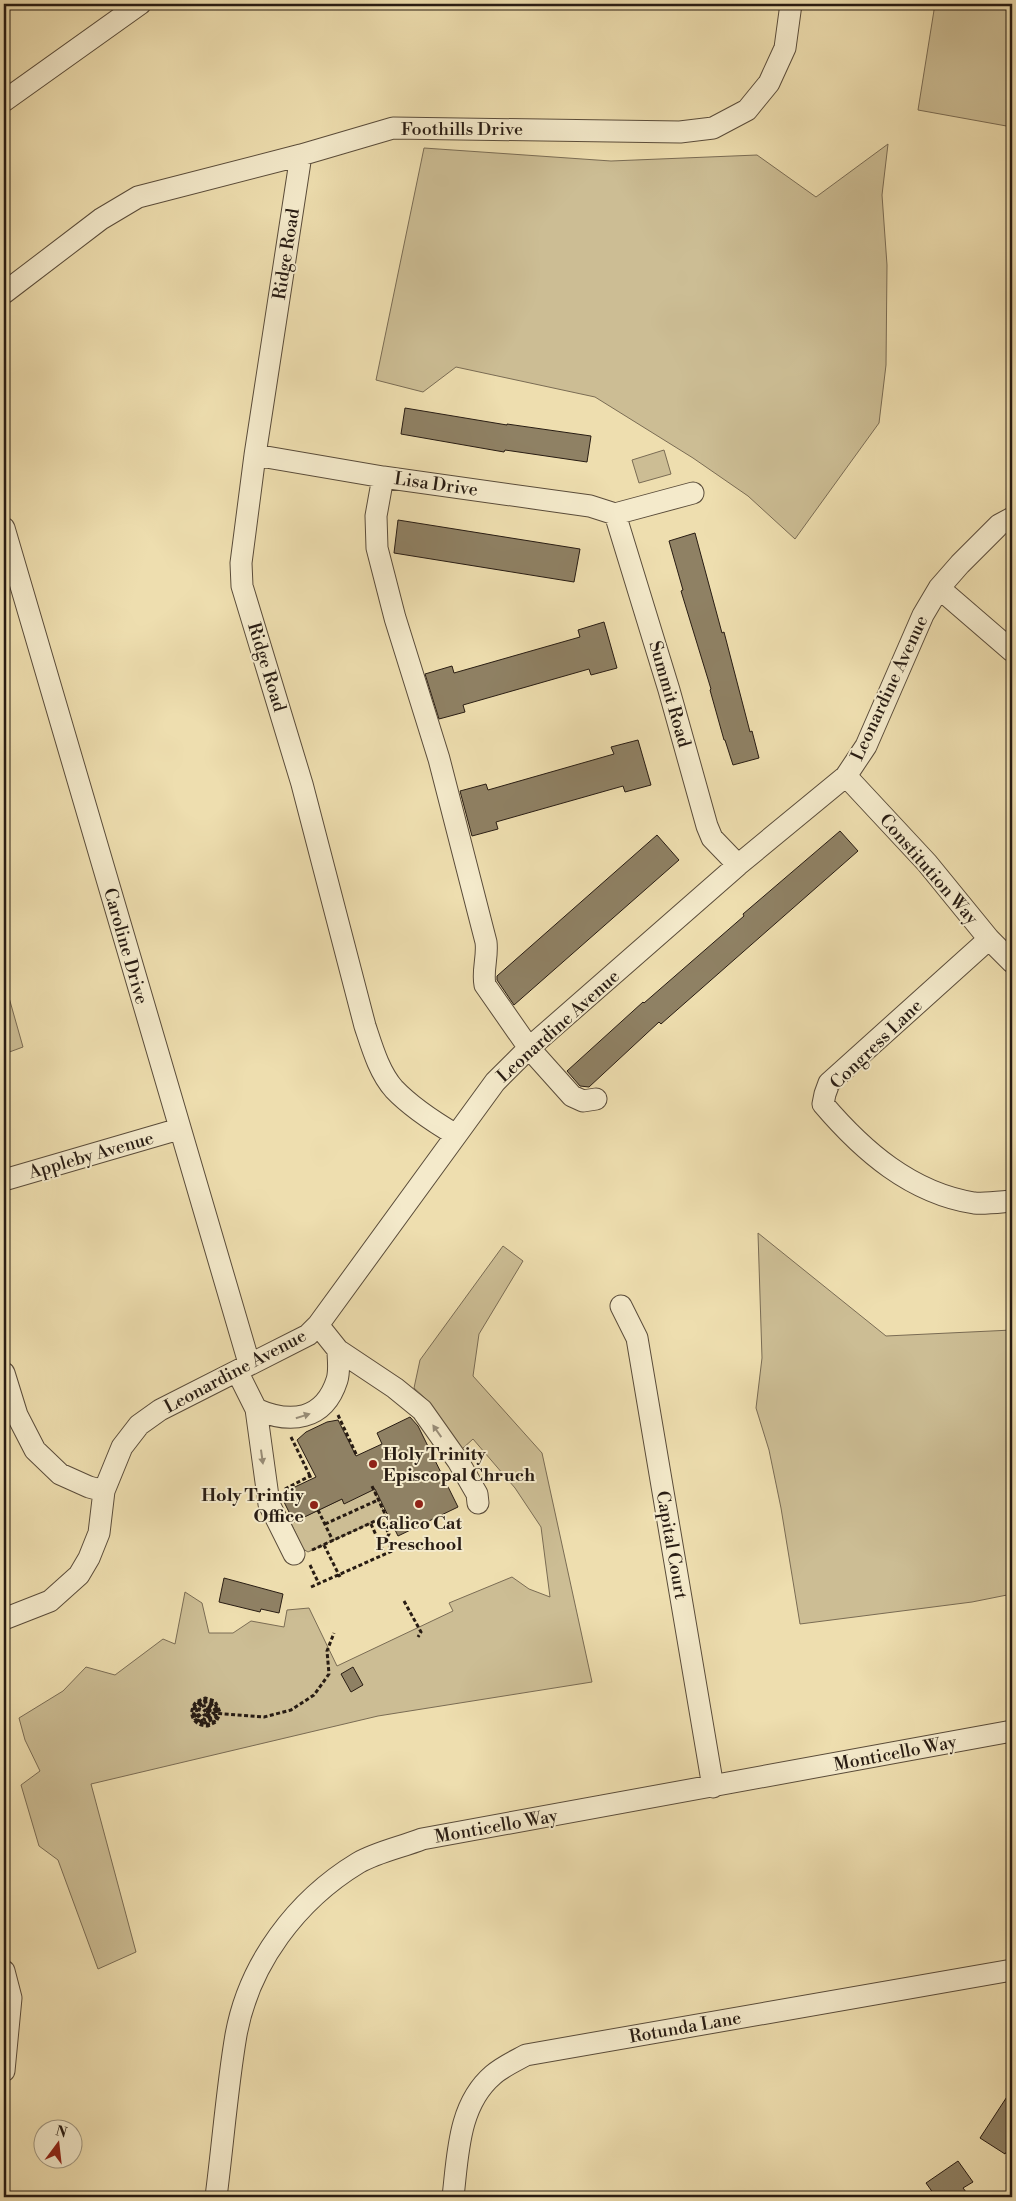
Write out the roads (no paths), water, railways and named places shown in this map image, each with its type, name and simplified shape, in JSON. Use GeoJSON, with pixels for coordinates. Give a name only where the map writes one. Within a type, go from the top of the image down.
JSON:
{"type":"FeatureCollection","features":[{"type":"Feature","properties":{"kind":"street"},"geometry":{"type":"LineString","coordinates":[[4,101],[140,4]]}},
{"type":"Feature","properties":{"kind":"street","name":"Foothills Drive"},"geometry":{"type":"LineString","coordinates":[[4,293],[101,219],[138,197],[301,155],[393,128],[680,132],[713,128],[747,110],[769,83],[785,48],[791,4]]}},
{"type":"Feature","properties":{"kind":"street","name":"Ridge Road"},"geometry":{"type":"LineString","coordinates":[[301,155],[255,455],[241,563],[242,586],[302,784],[365,1026],[377,1060],[393,1088],[424,1115],[456,1136]]}},
{"type":"Feature","properties":{"kind":"street","name":"Lisa Drive"},"geometry":{"type":"LineString","coordinates":[[255,455],[383,477],[590,506],[615,514]]}},
{"type":"Feature","properties":{"kind":"street"},"geometry":{"type":"LineString","coordinates":[[383,477],[376,516],[377,548],[395,618],[439,759],[486,942],[488,953],[483,978],[485,985],[529,1048],[572,1096],[583,1101],[596,1099]]}},
{"type":"Feature","properties":{"kind":"street"},"geometry":{"type":"LineString","coordinates":[[615,514],[693,493]]}},
{"type":"Feature","properties":{"kind":"street","name":"Summit Road"},"geometry":{"type":"LineString","coordinates":[[615,514],[670,690],[707,826],[712,838],[738,865]]}},
{"type":"Feature","properties":{"kind":"street","name":"Leonardine Avenue"},"geometry":{"type":"LineString","coordinates":[[4,1619],[50,1601],[79,1575],[89,1558],[99,1533],[104,1491],[122,1447],[139,1425],[160,1410],[308,1336],[318,1325],[495,1082],[529,1048],[738,865],[846,776],[866,746],[922,615],[939,588],[999,525],[1012,518]]}},
{"type":"Feature","properties":{"kind":"street","name":"Caroline Drive"},"geometry":{"type":"LineString","coordinates":[[4,528],[179,1129],[256,1409],[269,1504],[301,1558]]}},
{"type":"Feature","properties":{"kind":"street"},"geometry":{"type":"LineString","coordinates":[[939,588],[1012,651]]}},
{"type":"Feature","properties":{"kind":"street","name":"Constitution Way"},"geometry":{"type":"LineString","coordinates":[[846,776],[927,863],[990,939],[1012,962]]}},
{"type":"Feature","properties":{"kind":"street","name":"Congress Lane"},"geometry":{"type":"LineString","coordinates":[[990,939],[829,1083],[824,1094],[824,1104],[836,1119],[888,1168],[931,1191],[975,1203],[1012,1201]]}},
{"type":"Feature","properties":{"kind":"street","name":"Appleby Avenue"},"geometry":{"type":"LineString","coordinates":[[4,1180],[179,1129]]}},
{"type":"Feature","properties":{"kind":"street","name":"Capital Court"},"geometry":{"type":"LineString","coordinates":[[621,1306],[637,1338],[713,1787]]}},
{"type":"Feature","properties":{"kind":"street"},"geometry":{"type":"LineString","coordinates":[[318,1325],[338,1350],[395,1388],[422,1410],[458,1461],[477,1494],[478,1503]]}},
{"type":"Feature","properties":{"kind":"street"},"geometry":{"type":"LineString","coordinates":[[256,1409],[282,1418],[302,1417],[322,1405],[329,1397],[337,1380],[339,1367],[338,1350]]}},
{"type":"Feature","properties":{"kind":"street"},"geometry":{"type":"LineString","coordinates":[[4,1373],[17,1415],[35,1450],[60,1474],[89,1487],[104,1491]]}},
{"type":"Feature","properties":{"kind":"street","name":"Monticello Way"},"geometry":{"type":"LineString","coordinates":[[216,2197],[236,2033],[248,1993],[266,1953],[294,1916],[324,1888],[360,1863],[422,1839],[1012,1731]]}},
{"type":"Feature","properties":{"kind":"street","name":"Rotunda Lane"},"geometry":{"type":"LineString","coordinates":[[454,2197],[461,2131],[474,2096],[493,2075],[526,2055],[1012,1970]]}},
{"type":"Feature","properties":{"kind":"street"},"geometry":{"type":"LineString","coordinates":[[4,1971],[11,1998],[4,2071]]}},
{"type":"Feature","properties":{"kind":"place","name":"Holy Trinity Episcopal Chruch"},"geometry":{"type":"Point","coordinates":[373,1464]}},
{"type":"Feature","properties":{"kind":"place","name":"Calico Cat Preschool"},"geometry":{"type":"Point","coordinates":[419,1504]}},
{"type":"Feature","properties":{"kind":"place","name":"Holy Trintiy Office"},"geometry":{"type":"Point","coordinates":[314,1505]}}]}
